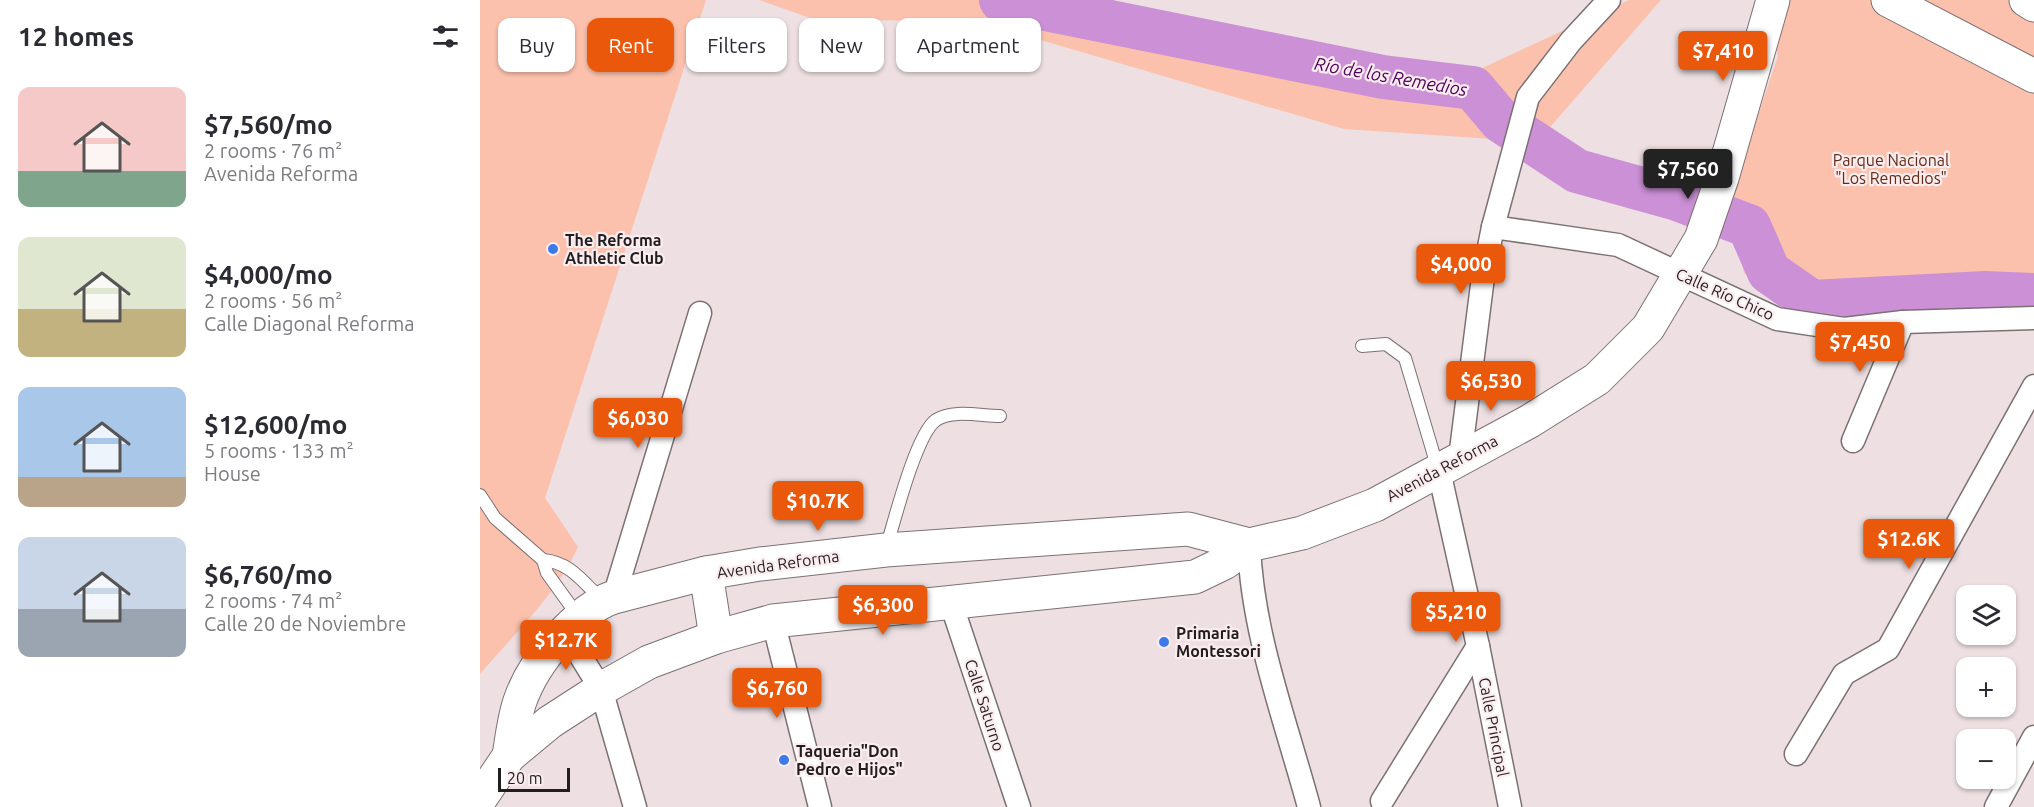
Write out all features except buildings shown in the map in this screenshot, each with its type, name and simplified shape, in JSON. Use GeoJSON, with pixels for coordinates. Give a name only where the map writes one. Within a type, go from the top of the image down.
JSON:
{"type":"FeatureCollection","features":[{"type":"Feature","properties":{"kind":"main road","name":"Avenida Reforma"},"geometry":{"type":"LineString","coordinates":[[480,799],[509,756],[550,722],[649,662],[716,637],[773,621],[1195,577],[1224,563],[1250,545],[1302,533],[1375,505],[1530,421],[1597,379],[1648,328],[1701,239],[1722,177],[1773,0]]}},
{"type":"Feature","properties":{"kind":"main road"},"geometry":{"type":"LineString","coordinates":[[1888,0],[2034,76]]}},
{"type":"Feature","properties":{"kind":"main road"},"geometry":{"type":"LineString","coordinates":[[2026,0],[2034,5]]}},
{"type":"Feature","properties":{"kind":"main road","name":"Avenida Reforma"},"geometry":{"type":"LineString","coordinates":[[509,756],[520,701],[544,656],[590,612],[706,573],[760,564],[886,550],[1188,529],[1250,545]]}},
{"type":"Feature","properties":{"kind":"main road"},"geometry":{"type":"LineString","coordinates":[[706,573],[716,637]]}},
{"type":"Feature","properties":{"kind":"street"},"geometry":{"type":"LineString","coordinates":[[1449,464],[1493,227],[1526,104],[1571,42],[1609,0]]}},
{"type":"Feature","properties":{"kind":"street","name":"Calle Río Chico"},"geometry":{"type":"LineString","coordinates":[[1493,227],[1618,245],[1777,319],[1844,329],[1903,322],[2034,318]]}},
{"type":"Feature","properties":{"kind":"street"},"geometry":{"type":"LineString","coordinates":[[635,807],[601,689],[590,612],[700,313]]}},
{"type":"Feature","properties":{"kind":"street"},"geometry":{"type":"LineString","coordinates":[[1853,441],[1903,322]]}},
{"type":"Feature","properties":{"kind":"street"},"geometry":{"type":"LineString","coordinates":[[1796,754],[1844,674],[1888,649],[2034,386]]}},
{"type":"Feature","properties":{"kind":"street","name":"Calle Principal"},"geometry":{"type":"LineString","coordinates":[[1449,464],[1478,646],[1510,807]]}},
{"type":"Feature","properties":{"kind":"street"},"geometry":{"type":"LineString","coordinates":[[1250,545],[1256,616],[1309,807]]}},
{"type":"Feature","properties":{"kind":"street","name":"Calle Saturno"},"geometry":{"type":"LineString","coordinates":[[951,603],[1019,807]]}},
{"type":"Feature","properties":{"kind":"street"},"geometry":{"type":"LineString","coordinates":[[773,621],[820,807]]}},
{"type":"Feature","properties":{"kind":"street"},"geometry":{"type":"LineString","coordinates":[[1382,801],[1478,646]]}},
{"type":"Feature","properties":{"kind":"street"},"geometry":{"type":"LineString","coordinates":[[1996,807],[2034,737]]}},
{"type":"Feature","properties":{"kind":"lane"},"geometry":{"type":"LineString","coordinates":[[1362,346],[1386,344],[1405,358],[1449,464]]}},
{"type":"Feature","properties":{"kind":"lane"},"geometry":{"type":"LineString","coordinates":[[886,550],[922,438],[935,421],[952,414],[1000,416]]}},
{"type":"Feature","properties":{"kind":"lane"},"geometry":{"type":"LineString","coordinates":[[480,495],[495,518],[543,560],[547,573],[590,612]]}},
{"type":"Feature","properties":{"kind":"lane"},"geometry":{"type":"LineString","coordinates":[[543,560],[556,561],[568,567],[590,612]]}},
{"type":"Feature","properties":{"kind":"green space","name":"The Reforma Athletic Club"},"geometry":{"type":"Polygon","coordinates":[[[480,0],[706,0],[700,18],[686,18],[686,62],[545,498],[578,547],[569,565],[546,598],[480,674],[480,0]]]}},
{"type":"Feature","properties":{"kind":"green space"},"geometry":{"type":"Polygon","coordinates":[[[759,0],[1106,0],[1285,41],[1478,70],[1629,0],[1661,0],[1537,142],[1344,129],[1041,40],[1041,18],[896,18],[896,20],[884,20],[884,18],[810,18],[759,0]]]}},
{"type":"Feature","properties":{"kind":"green space","name":"Parque Nacional \"Los Remedios\""},"geometry":{"type":"Polygon","coordinates":[[[1763,0],[2034,0],[2034,311],[1900,312],[1808,317],[1744,273],[1729,201],[1778,56],[1763,0]]]}},
{"type":"Feature","properties":{"kind":"waterway","name":"Río de los Remedios"},"geometry":{"type":"LineString","coordinates":[[1001,0],[1383,77],[1473,88],[1501,121],[1577,171],[1674,198],[1749,226],[1769,272],[1812,302],[1985,293],[2034,295]]}},
{"type":"Feature","properties":{"kind":"place","name":"The Reforma Athletic Club"},"geometry":{"type":"Point","coordinates":[553,249]}},
{"type":"Feature","properties":{"kind":"place","name":"Primaria Montessori"},"geometry":{"type":"Point","coordinates":[1164,642]}},
{"type":"Feature","properties":{"kind":"place","name":"Taqueria\"Don Pedro e Hijos\""},"geometry":{"type":"Point","coordinates":[784,760]}}]}
